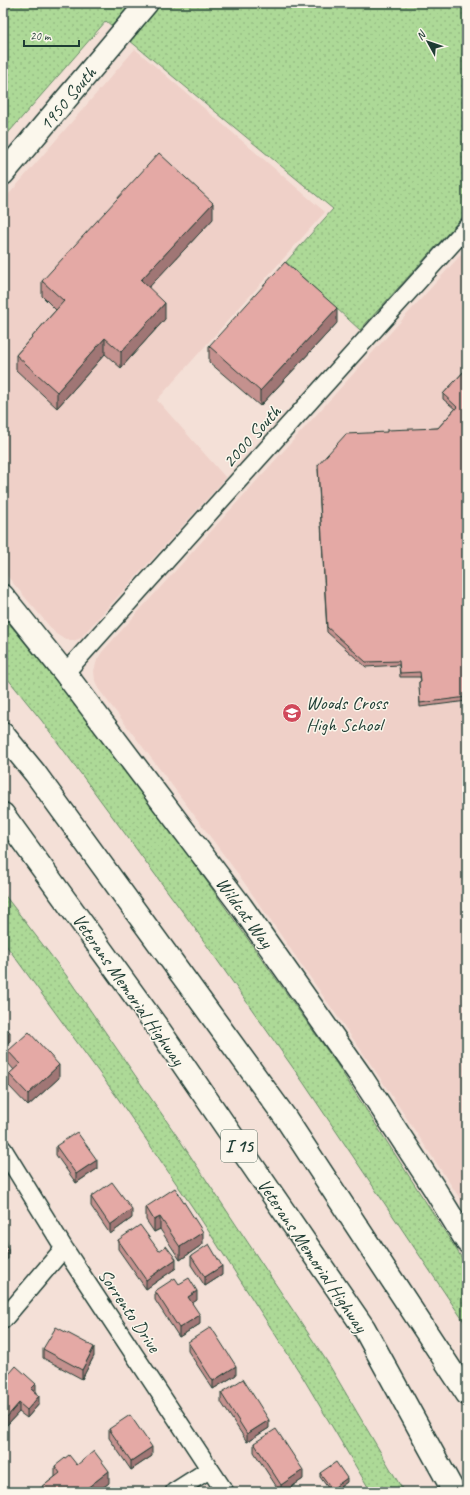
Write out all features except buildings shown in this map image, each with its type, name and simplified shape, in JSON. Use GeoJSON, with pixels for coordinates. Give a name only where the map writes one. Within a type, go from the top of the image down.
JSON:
{"type":"FeatureCollection","features":[{"type":"Feature","properties":{"kind":"main road","name":"1950 South"},"geometry":{"type":"LineString","coordinates":[[3,174],[147,3]]}},
{"type":"Feature","properties":{"kind":"main road","name":"Wildcat Way"},"geometry":{"type":"LineString","coordinates":[[3,596],[66,673],[241,906],[362,1078],[434,1188],[467,1242]]}},
{"type":"Feature","properties":{"kind":"main road"},"geometry":{"type":"LineString","coordinates":[[3,734],[34,773],[285,1117],[467,1394]]}},
{"type":"Feature","properties":{"kind":"main road","name":"Veterans Memorial Highway"},"geometry":{"type":"LineString","coordinates":[[3,814],[158,1028],[364,1328],[454,1492]]}},
{"type":"Feature","properties":{"kind":"street","name":"2000 South"},"geometry":{"type":"LineString","coordinates":[[66,673],[467,227]]}},
{"type":"Feature","properties":{"kind":"street","name":"Sorrento Drive"},"geometry":{"type":"LineString","coordinates":[[3,1149],[64,1248],[225,1492]]}},
{"type":"Feature","properties":{"kind":"street"},"geometry":{"type":"LineString","coordinates":[[3,1320],[64,1248]]}},
{"type":"Feature","properties":{"kind":"street"},"geometry":{"type":"LineString","coordinates":[[174,1492],[210,1469]]}},
{"type":"Feature","properties":{"kind":"shaded area"},"geometry":{"type":"Polygon","coordinates":[[[135,49],[325,212],[157,400],[226,478],[81,638],[73,641],[64,639],[56,634],[3,571],[3,201],[135,49]]]}},
{"type":"Feature","properties":{"kind":"shaded area","name":"Woods Cross High School"},"geometry":{"type":"Polygon","coordinates":[[[467,248],[467,1209],[374,1069],[241,878],[100,691],[95,681],[94,671],[97,660],[102,652],[467,248]]]}},
{"type":"Feature","properties":{"kind":"green space"},"geometry":{"type":"Polygon","coordinates":[[[3,3],[467,3],[467,212],[360,330],[286,262],[333,209],[106,21],[3,139],[3,3]]]}},
{"type":"Feature","properties":{"kind":"green space"},"geometry":{"type":"Polygon","coordinates":[[[3,616],[146,796],[336,1063],[467,1266],[467,1326],[303,1082],[196,930],[42,721],[3,673],[3,616]]]}},
{"type":"Feature","properties":{"kind":"green space"},"geometry":{"type":"Polygon","coordinates":[[[3,893],[66,975],[179,1139],[328,1363],[404,1492],[371,1492],[302,1376],[202,1221],[117,1097],[3,941],[3,893]]]}},
{"type":"Feature","properties":{"kind":"place","name":"Woods Cross High School"},"geometry":{"type":"Point","coordinates":[292,713]}}]}
